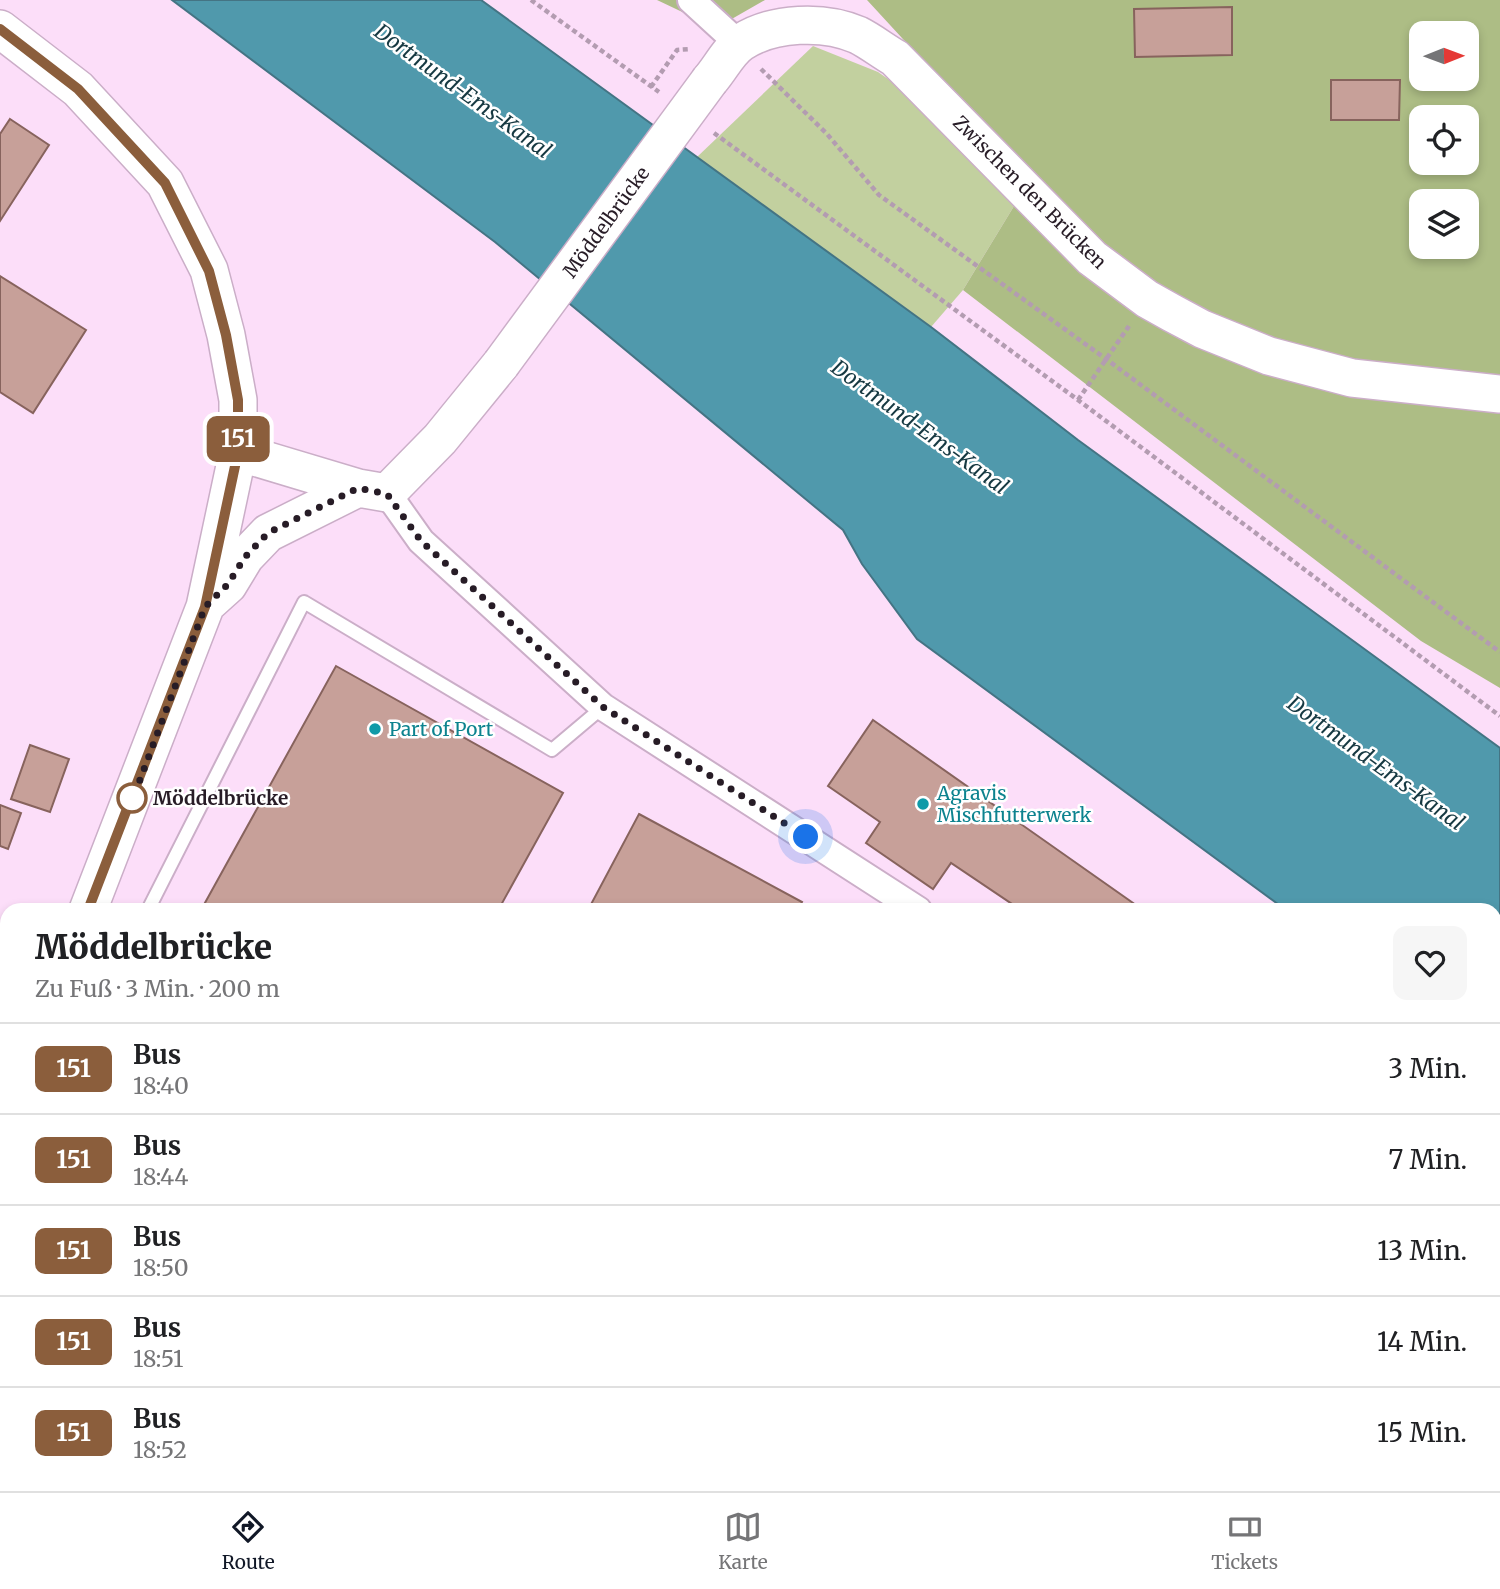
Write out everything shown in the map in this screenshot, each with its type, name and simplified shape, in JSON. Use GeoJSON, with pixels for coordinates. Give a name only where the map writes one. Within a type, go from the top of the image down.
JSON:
{"type":"FeatureCollection","features":[{"type":"Feature","properties":{"kind":"street"},"geometry":{"type":"LineString","coordinates":[[691,0],[739,44]]}},
{"type":"Feature","properties":{"kind":"street","name":"Zwischen den Brücken"},"geometry":{"type":"LineString","coordinates":[[710,80],[739,44],[764,31],[821,26],[856,35],[895,58],[1092,258],[1147,299],[1202,328],[1269,356],[1352,378],[1500,394]]}},
{"type":"Feature","properties":{"kind":"street"},"geometry":{"type":"LineString","coordinates":[[0,29],[78,89],[165,183],[209,271],[226,335],[238,400],[238,452],[205,607],[91,903]]}},
{"type":"Feature","properties":{"kind":"street","name":"Möddelbrücke"},"geometry":{"type":"LineString","coordinates":[[373,491],[440,439],[501,364],[710,80]]}},
{"type":"Feature","properties":{"kind":"street"},"geometry":{"type":"LineString","coordinates":[[238,452],[373,491],[421,541],[603,707],[907,903]]}},
{"type":"Feature","properties":{"kind":"street"},"geometry":{"type":"LineString","coordinates":[[205,607],[228,584],[245,557],[268,533],[373,491]]}},
{"type":"Feature","properties":{"kind":"lane"},"geometry":{"type":"LineString","coordinates":[[152,903],[304,602],[552,750],[603,707]]}},
{"type":"Feature","properties":{"kind":"path"},"geometry":{"type":"LineString","coordinates":[[531,0],[662,95]]}},
{"type":"Feature","properties":{"kind":"path"},"geometry":{"type":"LineString","coordinates":[[739,44],[753,62],[827,134],[879,195],[1106,359],[1500,652]]}},
{"type":"Feature","properties":{"kind":"path"},"geometry":{"type":"LineString","coordinates":[[651,86],[677,50]]}},
{"type":"Feature","properties":{"kind":"path"},"geometry":{"type":"LineString","coordinates":[[707,128],[1078,400],[1500,716]]}},
{"type":"Feature","properties":{"kind":"path"},"geometry":{"type":"LineString","coordinates":[[1078,400],[1147,299]]}},
{"type":"Feature","properties":{"kind":"green space"},"geometry":{"type":"Polygon","coordinates":[[[657,0],[765,0],[716,28],[657,0]]]}},
{"type":"Feature","properties":{"kind":"green space"},"geometry":{"type":"Polygon","coordinates":[[[867,0],[1500,0],[1500,688],[1421,641],[963,290],[1031,178],[867,0]]]}},
{"type":"Feature","properties":{"kind":"green space"},"geometry":{"type":"Polygon","coordinates":[[[813,46],[878,72],[1031,178],[963,290],[931,327],[696,158],[813,46]]]}},
{"type":"Feature","properties":{"kind":"water","name":"Dortmund-Ems-Kanal"},"geometry":{"type":"Polygon","coordinates":[[[172,0],[481,0],[931,327],[1078,440],[1500,748],[1500,903],[1276,903],[917,639],[862,564],[843,530],[495,242],[172,0]]]}},
{"type":"Feature","properties":{"kind":"building"},"geometry":{"type":"Polygon","coordinates":[[[1232,7],[1232,55],[1135,57],[1134,9],[1232,7]]]}},
{"type":"Feature","properties":{"kind":"building"},"geometry":{"type":"Polygon","coordinates":[[[1331,80],[1400,80],[1399,120],[1331,120],[1331,80]]]}},
{"type":"Feature","properties":{"kind":"building"},"geometry":{"type":"Polygon","coordinates":[[[10,119],[49,145],[0,221],[0,134],[10,119]]]}},
{"type":"Feature","properties":{"kind":"building"},"geometry":{"type":"Polygon","coordinates":[[[0,276],[86,330],[33,413],[0,392],[0,276]]]}},
{"type":"Feature","properties":{"kind":"building","name":"Part of Port"},"geometry":{"type":"Polygon","coordinates":[[[336,666],[563,793],[502,903],[205,903],[336,666]]]}},
{"type":"Feature","properties":{"kind":"building","name":"Agravis Mischfutterwerk"},"geometry":{"type":"Polygon","coordinates":[[[873,720],[1133,903],[1011,903],[951,863],[933,889],[866,843],[880,822],[828,786],[873,720]]]}},
{"type":"Feature","properties":{"kind":"building"},"geometry":{"type":"Polygon","coordinates":[[[30,745],[69,759],[50,812],[11,799],[30,745]]]}},
{"type":"Feature","properties":{"kind":"building"},"geometry":{"type":"Polygon","coordinates":[[[0,805],[21,813],[8,849],[0,846],[0,805]]]}},
{"type":"Feature","properties":{"kind":"building"},"geometry":{"type":"Polygon","coordinates":[[[639,814],[802,902],[802,903],[592,903],[639,814]]]}},
{"type":"Feature","properties":{"kind":"bus line","name":"151"},"geometry":{"type":"LineString","coordinates":[[0,29],[78,89],[165,183],[209,271],[226,335],[238,400],[238,452],[205,607],[91,903]]}},
{"type":"Feature","properties":{"kind":"place","name":"Part of Port"},"geometry":{"type":"Point","coordinates":[375,729]}},
{"type":"Feature","properties":{"kind":"place","name":"Möddelbrücke"},"geometry":{"type":"Point","coordinates":[132,798]}},
{"type":"Feature","properties":{"kind":"place","name":"Agravis Mischfutterwerk"},"geometry":{"type":"Point","coordinates":[923,804]}},
{"type":"Feature","properties":{"kind":"route"},"geometry":{"type":"LineString","coordinates":[[132,798],[132,801],[205,607],[228,584],[245,557],[268,533],[358,488],[387,494],[421,541],[603,707],[806,837]]}}]}
